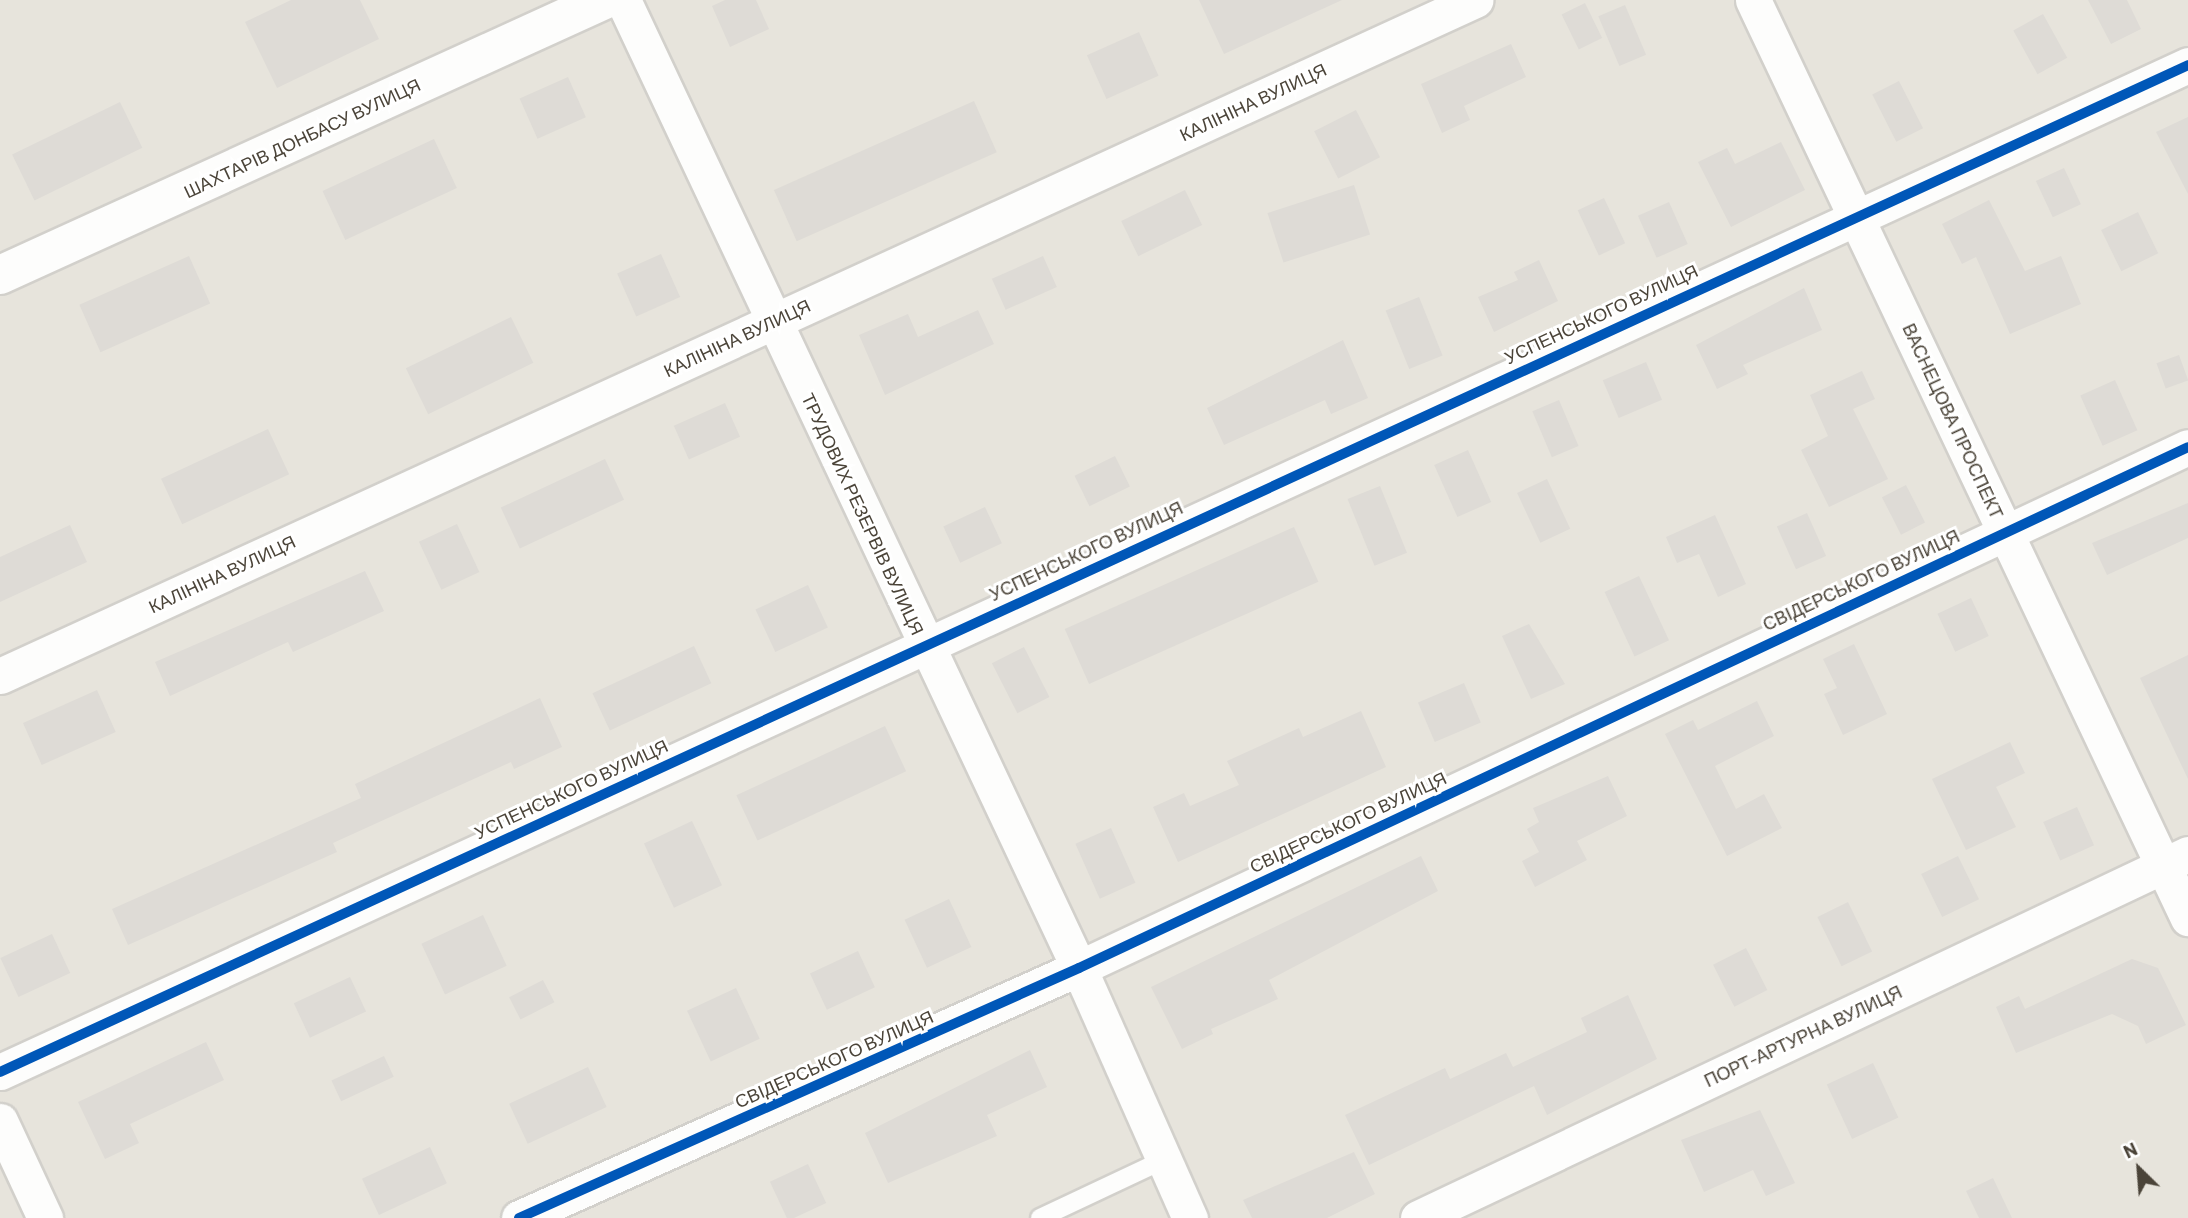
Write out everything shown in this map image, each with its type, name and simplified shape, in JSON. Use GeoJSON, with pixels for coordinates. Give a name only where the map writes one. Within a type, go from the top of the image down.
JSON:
{"type":"FeatureCollection","features":[{"type":"Feature","properties":{"kind":"street","name":"ШАХТАРІВ ДОНБАСУ ВУЛИЦЯ"},"geometry":{"type":"LineString","coordinates":[[0,275],[604,0]]}},
{"type":"Feature","properties":{"kind":"street","name":"ТРУДОВИХ РЕЗЕРВІВ ВУЛИЦЯ"},"geometry":{"type":"LineString","coordinates":[[623,0],[772,322],[1079,968],[1161,1161],[1190,1218]]}},
{"type":"Feature","properties":{"kind":"street","name":"КАЛІНІНА ВУЛИЦЯ"},"geometry":{"type":"LineString","coordinates":[[0,676],[1475,0]]}},
{"type":"Feature","properties":{"kind":"street","name":"ВАСНЕЦОВА ПРОСПЕКТ"},"geometry":{"type":"LineString","coordinates":[[1753,0],[2006,531],[2176,859],[2188,918]]}},
{"type":"Feature","properties":{"kind":"street","name":"УСПЕНСЬКОГО ВУЛИЦЯ"},"geometry":{"type":"LineString","coordinates":[[0,1072],[2188,65]]}},
{"type":"Feature","properties":{"kind":"street","name":"СВІДЕРСЬКОГО ВУЛИЦЯ"},"geometry":{"type":"LineString","coordinates":[[519,1218],[1079,968],[2188,447]]}},
{"type":"Feature","properties":{"kind":"street","name":"ПОРТ-АРТУРНА ВУЛИЦЯ"},"geometry":{"type":"LineString","coordinates":[[1418,1218],[2176,859]]}},
{"type":"Feature","properties":{"kind":"street"},"geometry":{"type":"LineString","coordinates":[[0,1121],[45,1218]]}},
{"type":"Feature","properties":{"kind":"lane"},"geometry":{"type":"LineString","coordinates":[[1040,1218],[1161,1161]]}},
{"type":"Feature","properties":{"kind":"shaded area"},"geometry":{"type":"Polygon","coordinates":[[[0,0],[2188,0],[2188,1218],[0,1218],[0,0]]]}},
{"type":"Feature","properties":{"kind":"building"},"geometry":{"type":"Polygon","coordinates":[[[291,0],[360,0],[379,39],[277,88],[245,22],[291,0]]]}},
{"type":"Feature","properties":{"kind":"building"},"geometry":{"type":"Polygon","coordinates":[[[725,0],[756,0],[769,29],[730,47],[712,6],[725,0]]]}},
{"type":"Feature","properties":{"kind":"building"},"geometry":{"type":"Polygon","coordinates":[[[1199,0],[1342,0],[1224,54],[1199,0]]]}},
{"type":"Feature","properties":{"kind":"building"},"geometry":{"type":"Polygon","coordinates":[[[2088,0],[2127,0],[2141,29],[2111,44],[2088,0]]]}},
{"type":"Feature","properties":{"kind":"building"},"geometry":{"type":"Polygon","coordinates":[[[1585,3],[1602,38],[1579,49],[1562,14],[1585,3]]]}},
{"type":"Feature","properties":{"kind":"building"},"geometry":{"type":"Polygon","coordinates":[[[1625,5],[1646,55],[1619,66],[1598,16],[1625,5]]]}},
{"type":"Feature","properties":{"kind":"building"},"geometry":{"type":"Polygon","coordinates":[[[2043,14],[2067,58],[2038,74],[2013,30],[2043,14]]]}},
{"type":"Feature","properties":{"kind":"building"},"geometry":{"type":"Polygon","coordinates":[[[1139,32],[1159,76],[1106,99],[1087,55],[1139,32]]]}},
{"type":"Feature","properties":{"kind":"building"},"geometry":{"type":"Polygon","coordinates":[[[1511,44],[1526,77],[1464,106],[1470,120],[1442,133],[1421,84],[1511,44]]]}},
{"type":"Feature","properties":{"kind":"building"},"geometry":{"type":"Polygon","coordinates":[[[568,77],[586,117],[537,139],[520,99],[568,77]]]}},
{"type":"Feature","properties":{"kind":"building"},"geometry":{"type":"Polygon","coordinates":[[[1899,81],[1923,128],[1896,142],[1872,95],[1899,81]]]}},
{"type":"Feature","properties":{"kind":"building"},"geometry":{"type":"Polygon","coordinates":[[[974,101],[997,152],[797,241],[774,190],[974,101]]]}},
{"type":"Feature","properties":{"kind":"building"},"geometry":{"type":"Polygon","coordinates":[[[120,102],[142,148],[35,200],[12,155],[120,102]]]}},
{"type":"Feature","properties":{"kind":"building"},"geometry":{"type":"Polygon","coordinates":[[[1356,110],[1380,157],[1338,179],[1314,131],[1356,110]]]}},
{"type":"Feature","properties":{"kind":"building"},"geometry":{"type":"Polygon","coordinates":[[[2188,117],[2188,194],[2156,132],[2188,117]]]}},
{"type":"Feature","properties":{"kind":"building"},"geometry":{"type":"Polygon","coordinates":[[[434,139],[457,188],[345,240],[323,191],[434,139]]]}},
{"type":"Feature","properties":{"kind":"building"},"geometry":{"type":"Polygon","coordinates":[[[1781,142],[1805,190],[1731,227],[1698,162],[1727,148],[1735,164],[1781,142]]]}},
{"type":"Feature","properties":{"kind":"building"},"geometry":{"type":"Polygon","coordinates":[[[2064,168],[2081,204],[2053,217],[2036,181],[2064,168]]]}},
{"type":"Feature","properties":{"kind":"building"},"geometry":{"type":"Polygon","coordinates":[[[1354,185],[1370,234],[1284,263],[1267,213],[1354,185]]]}},
{"type":"Feature","properties":{"kind":"building"},"geometry":{"type":"Polygon","coordinates":[[[1185,190],[1202,225],[1138,256],[1121,221],[1185,190]]]}},
{"type":"Feature","properties":{"kind":"building"},"geometry":{"type":"Polygon","coordinates":[[[1604,198],[1625,243],[1599,256],[1578,210],[1604,198]]]}},
{"type":"Feature","properties":{"kind":"building"},"geometry":{"type":"Polygon","coordinates":[[[1989,200],[2025,271],[2061,256],[2081,304],[2010,334],[1976,257],[1962,264],[1942,224],[1989,200]]]}},
{"type":"Feature","properties":{"kind":"building"},"geometry":{"type":"Polygon","coordinates":[[[1669,202],[1688,244],[1657,258],[1638,216],[1669,202]]]}},
{"type":"Feature","properties":{"kind":"building"},"geometry":{"type":"Polygon","coordinates":[[[2138,212],[2158,253],[2121,271],[2101,230],[2138,212]]]}},
{"type":"Feature","properties":{"kind":"building"},"geometry":{"type":"Polygon","coordinates":[[[661,254],[680,297],[636,316],[617,274],[661,254]]]}},
{"type":"Feature","properties":{"kind":"building"},"geometry":{"type":"Polygon","coordinates":[[[189,256],[210,304],[101,352],[79,305],[189,256]]]}},
{"type":"Feature","properties":{"kind":"building"},"geometry":{"type":"Polygon","coordinates":[[[1043,256],[1057,287],[1006,310],[992,279],[1043,256]]]}},
{"type":"Feature","properties":{"kind":"building"},"geometry":{"type":"Polygon","coordinates":[[[1539,260],[1558,301],[1494,332],[1478,297],[1518,280],[1514,272],[1539,260]]]}},
{"type":"Feature","properties":{"kind":"building"},"geometry":{"type":"Polygon","coordinates":[[[1804,288],[1822,330],[1743,365],[1748,374],[1717,389],[1696,345],[1804,288]]]}},
{"type":"Feature","properties":{"kind":"building"},"geometry":{"type":"Polygon","coordinates":[[[1419,297],[1443,355],[1409,369],[1386,310],[1419,297]]]}},
{"type":"Feature","properties":{"kind":"building"},"geometry":{"type":"Polygon","coordinates":[[[978,310],[994,344],[885,395],[859,335],[908,314],[918,337],[978,310]]]}},
{"type":"Feature","properties":{"kind":"building"},"geometry":{"type":"Polygon","coordinates":[[[511,317],[533,363],[428,414],[406,368],[511,317]]]}},
{"type":"Feature","properties":{"kind":"building"},"geometry":{"type":"Polygon","coordinates":[[[1343,340],[1368,398],[1331,414],[1325,400],[1224,445],[1207,408],[1343,340]]]}},
{"type":"Feature","properties":{"kind":"building"},"geometry":{"type":"Polygon","coordinates":[[[2179,355],[2188,380],[2166,389],[2156,363],[2179,355]]]}},
{"type":"Feature","properties":{"kind":"building"},"geometry":{"type":"Polygon","coordinates":[[[1646,362],[1662,400],[1619,418],[1603,380],[1646,362]]]}},
{"type":"Feature","properties":{"kind":"building"},"geometry":{"type":"Polygon","coordinates":[[[1862,371],[1875,399],[1853,409],[1888,479],[1829,507],[1801,450],[1828,436],[1810,395],[1862,371]]]}},
{"type":"Feature","properties":{"kind":"building"},"geometry":{"type":"Polygon","coordinates":[[[2115,380],[2137,430],[2103,446],[2080,395],[2115,380]]]}},
{"type":"Feature","properties":{"kind":"building"},"geometry":{"type":"Polygon","coordinates":[[[1559,400],[1579,446],[1552,457],[1532,411],[1559,400]]]}},
{"type":"Feature","properties":{"kind":"building"},"geometry":{"type":"Polygon","coordinates":[[[725,403],[740,437],[689,460],[674,426],[725,403]]]}},
{"type":"Feature","properties":{"kind":"building"},"geometry":{"type":"Polygon","coordinates":[[[268,429],[289,474],[182,524],[161,479],[268,429]]]}},
{"type":"Feature","properties":{"kind":"building"},"geometry":{"type":"Polygon","coordinates":[[[1468,450],[1491,502],[1457,517],[1434,465],[1468,450]]]}},
{"type":"Feature","properties":{"kind":"building"},"geometry":{"type":"Polygon","coordinates":[[[1115,456],[1130,487],[1089,506],[1075,476],[1115,456]]]}},
{"type":"Feature","properties":{"kind":"building"},"geometry":{"type":"Polygon","coordinates":[[[605,459],[624,500],[520,548],[501,508],[605,459]]]}},
{"type":"Feature","properties":{"kind":"building"},"geometry":{"type":"Polygon","coordinates":[[[1547,479],[1570,529],[1540,543],[1517,493],[1547,479]]]}},
{"type":"Feature","properties":{"kind":"building"},"geometry":{"type":"Polygon","coordinates":[[[1906,485],[1925,522],[1901,535],[1882,497],[1906,485]]]}},
{"type":"Feature","properties":{"kind":"building"},"geometry":{"type":"Polygon","coordinates":[[[1380,486],[1407,553],[1375,566],[1348,499],[1380,486]]]}},
{"type":"Feature","properties":{"kind":"building"},"geometry":{"type":"Polygon","coordinates":[[[2188,503],[2188,538],[2107,575],[2092,543],[2188,503]]]}},
{"type":"Feature","properties":{"kind":"building"},"geometry":{"type":"Polygon","coordinates":[[[985,507],[1002,543],[960,563],[943,526],[985,507]]]}},
{"type":"Feature","properties":{"kind":"building"},"geometry":{"type":"Polygon","coordinates":[[[1807,513],[1826,556],[1796,569],[1777,526],[1807,513]]]}},
{"type":"Feature","properties":{"kind":"building"},"geometry":{"type":"Polygon","coordinates":[[[1715,515],[1746,584],[1718,597],[1699,554],[1677,563],[1666,537],[1715,515]]]}},
{"type":"Feature","properties":{"kind":"building"},"geometry":{"type":"Polygon","coordinates":[[[457,524],[479,572],[441,590],[419,542],[457,524]]]}},
{"type":"Feature","properties":{"kind":"building"},"geometry":{"type":"Polygon","coordinates":[[[70,525],[87,562],[0,602],[0,557],[70,525]]]}},
{"type":"Feature","properties":{"kind":"building"},"geometry":{"type":"Polygon","coordinates":[[[1294,527],[1318,582],[1089,684],[1065,629],[1294,527]]]}},
{"type":"Feature","properties":{"kind":"building"},"geometry":{"type":"Polygon","coordinates":[[[365,571],[384,611],[293,652],[288,642],[170,696],[155,662],[365,571]]]}},
{"type":"Feature","properties":{"kind":"building"},"geometry":{"type":"Polygon","coordinates":[[[1639,576],[1669,640],[1635,656],[1605,592],[1639,576]]]}},
{"type":"Feature","properties":{"kind":"building"},"geometry":{"type":"Polygon","coordinates":[[[808,585],[828,628],[775,652],[755,610],[808,585]]]}},
{"type":"Feature","properties":{"kind":"building"},"geometry":{"type":"Polygon","coordinates":[[[1971,598],[1989,636],[1955,652],[1937,614],[1971,598]]]}},
{"type":"Feature","properties":{"kind":"building"},"geometry":{"type":"Polygon","coordinates":[[[1529,624],[1565,684],[1531,699],[1502,636],[1529,624]]]}},
{"type":"Feature","properties":{"kind":"building"},"geometry":{"type":"Polygon","coordinates":[[[1854,644],[1887,714],[1843,735],[1824,694],[1837,688],[1823,659],[1854,644]]]}},
{"type":"Feature","properties":{"kind":"building"},"geometry":{"type":"Polygon","coordinates":[[[694,646],[711,683],[610,730],[592,693],[694,646]]]}},
{"type":"Feature","properties":{"kind":"building"},"geometry":{"type":"Polygon","coordinates":[[[1024,647],[1049,697],[1017,713],[992,663],[1024,647]]]}},
{"type":"Feature","properties":{"kind":"building"},"geometry":{"type":"Polygon","coordinates":[[[2188,655],[2188,779],[2140,678],[2188,655]]]}},
{"type":"Feature","properties":{"kind":"building"},"geometry":{"type":"Polygon","coordinates":[[[1464,683],[1481,723],[1435,742],[1418,703],[1464,683]]]}},
{"type":"Feature","properties":{"kind":"building"},"geometry":{"type":"Polygon","coordinates":[[[97,690],[116,732],[42,765],[23,723],[97,690]]]}},
{"type":"Feature","properties":{"kind":"building"},"geometry":{"type":"Polygon","coordinates":[[[540,698],[562,747],[514,769],[511,762],[333,843],[337,852],[128,945],[112,909],[361,798],[355,784],[540,698]]]}},
{"type":"Feature","properties":{"kind":"building"},"geometry":{"type":"Polygon","coordinates":[[[1757,701],[1774,736],[1715,766],[1736,809],[1764,794],[1782,828],[1727,856],[1665,734],[1693,720],[1698,730],[1757,701]]]}},
{"type":"Feature","properties":{"kind":"building"},"geometry":{"type":"Polygon","coordinates":[[[1361,711],[1386,767],[1178,862],[1153,807],[1184,793],[1190,806],[1239,785],[1227,761],[1299,728],[1303,737],[1361,711]]]}},
{"type":"Feature","properties":{"kind":"building"},"geometry":{"type":"Polygon","coordinates":[[[885,726],[906,771],[757,841],[736,795],[885,726]]]}},
{"type":"Feature","properties":{"kind":"building"},"geometry":{"type":"Polygon","coordinates":[[[2010,742],[2025,773],[1996,787],[2016,827],[1966,850],[1932,779],[2010,742]]]}},
{"type":"Feature","properties":{"kind":"building"},"geometry":{"type":"Polygon","coordinates":[[[1608,776],[1627,816],[1577,841],[1587,860],[1535,887],[1522,861],[1539,852],[1527,829],[1539,822],[1533,808],[1608,776]]]}},
{"type":"Feature","properties":{"kind":"building"},"geometry":{"type":"Polygon","coordinates":[[[2077,807],[2094,845],[2060,860],[2043,822],[2077,807]]]}},
{"type":"Feature","properties":{"kind":"building"},"geometry":{"type":"Polygon","coordinates":[[[692,821],[722,885],[674,908],[644,843],[692,821]]]}},
{"type":"Feature","properties":{"kind":"building"},"geometry":{"type":"Polygon","coordinates":[[[1111,828],[1135,883],[1100,899],[1075,844],[1111,828]]]}},
{"type":"Feature","properties":{"kind":"building"},"geometry":{"type":"Polygon","coordinates":[[[1421,856],[1438,891],[1269,980],[1278,999],[1211,1029],[1213,1034],[1182,1049],[1151,987],[1421,856]]]}},
{"type":"Feature","properties":{"kind":"building"},"geometry":{"type":"Polygon","coordinates":[[[1958,856],[1979,899],[1942,917],[1921,874],[1958,856]]]}},
{"type":"Feature","properties":{"kind":"building"},"geometry":{"type":"Polygon","coordinates":[[[949,899],[971,947],[927,968],[905,920],[949,899]]]}},
{"type":"Feature","properties":{"kind":"building"},"geometry":{"type":"Polygon","coordinates":[[[1848,902],[1872,951],[1842,966],[1817,917],[1848,902]]]}},
{"type":"Feature","properties":{"kind":"building"},"geometry":{"type":"Polygon","coordinates":[[[483,915],[507,966],[445,994],[421,944],[483,915]]]}},
{"type":"Feature","properties":{"kind":"building"},"geometry":{"type":"Polygon","coordinates":[[[52,934],[70,973],[19,997],[0,958],[52,934]]]}},
{"type":"Feature","properties":{"kind":"building"},"geometry":{"type":"Polygon","coordinates":[[[1746,948],[1767,990],[1734,1007],[1713,965],[1746,948]]]}},
{"type":"Feature","properties":{"kind":"building"},"geometry":{"type":"Polygon","coordinates":[[[858,951],[875,987],[827,1010],[810,973],[858,951]]]}},
{"type":"Feature","properties":{"kind":"building"},"geometry":{"type":"Polygon","coordinates":[[[2132,959],[2158,968],[2186,1025],[2146,1044],[2138,1026],[2112,1014],[2016,1053],[1996,1007],[2019,996],[2025,1009],[2132,959]]]}},
{"type":"Feature","properties":{"kind":"building"},"geometry":{"type":"Polygon","coordinates":[[[350,977],[366,1011],[310,1038],[294,1003],[350,977]]]}},
{"type":"Feature","properties":{"kind":"building"},"geometry":{"type":"Polygon","coordinates":[[[543,980],[554,1002],[520,1020],[509,997],[543,980]]]}},
{"type":"Feature","properties":{"kind":"building"},"geometry":{"type":"Polygon","coordinates":[[[736,988],[760,1039],[711,1062],[687,1011],[736,988]]]}},
{"type":"Feature","properties":{"kind":"building"},"geometry":{"type":"Polygon","coordinates":[[[1628,995],[1657,1059],[1547,1115],[1534,1086],[1369,1165],[1345,1115],[1445,1068],[1450,1079],[1506,1053],[1513,1067],[1587,1032],[1581,1018],[1628,995]]]}},
{"type":"Feature","properties":{"kind":"building"},"geometry":{"type":"Polygon","coordinates":[[[206,1042],[224,1080],[130,1124],[139,1143],[105,1159],[78,1102],[206,1042]]]}},
{"type":"Feature","properties":{"kind":"building"},"geometry":{"type":"Polygon","coordinates":[[[1030,1050],[1047,1087],[987,1115],[997,1136],[888,1183],[865,1133],[1030,1050]]]}},
{"type":"Feature","properties":{"kind":"building"},"geometry":{"type":"Polygon","coordinates":[[[384,1056],[394,1077],[341,1101],[331,1081],[384,1056]]]}},
{"type":"Feature","properties":{"kind":"building"},"geometry":{"type":"Polygon","coordinates":[[[1873,1063],[1898,1117],[1852,1139],[1827,1085],[1873,1063]]]}},
{"type":"Feature","properties":{"kind":"building"},"geometry":{"type":"Polygon","coordinates":[[[588,1067],[607,1107],[528,1144],[509,1104],[588,1067]]]}},
{"type":"Feature","properties":{"kind":"building"},"geometry":{"type":"Polygon","coordinates":[[[1760,1110],[1795,1183],[1766,1196],[1753,1170],[1704,1192],[1681,1140],[1760,1110]]]}},
{"type":"Feature","properties":{"kind":"building"},"geometry":{"type":"Polygon","coordinates":[[[430,1147],[447,1183],[379,1215],[362,1179],[430,1147]]]}},
{"type":"Feature","properties":{"kind":"building"},"geometry":{"type":"Polygon","coordinates":[[[1354,1152],[1375,1194],[1327,1218],[1252,1218],[1243,1200],[1354,1152]]]}},
{"type":"Feature","properties":{"kind":"building"},"geometry":{"type":"Polygon","coordinates":[[[808,1164],[826,1203],[794,1218],[787,1218],[770,1182],[808,1164]]]}},
{"type":"Feature","properties":{"kind":"building"},"geometry":{"type":"Polygon","coordinates":[[[1993,1178],[2012,1218],[1979,1218],[1966,1191],[1993,1178]]]}},
{"type":"Feature","properties":{"kind":"cycle path"},"geometry":{"type":"LineString","coordinates":[[0,1072],[2188,65]]}},
{"type":"Feature","properties":{"kind":"cycle path"},"geometry":{"type":"LineString","coordinates":[[519,1218],[1079,968],[2188,447]]}}]}
